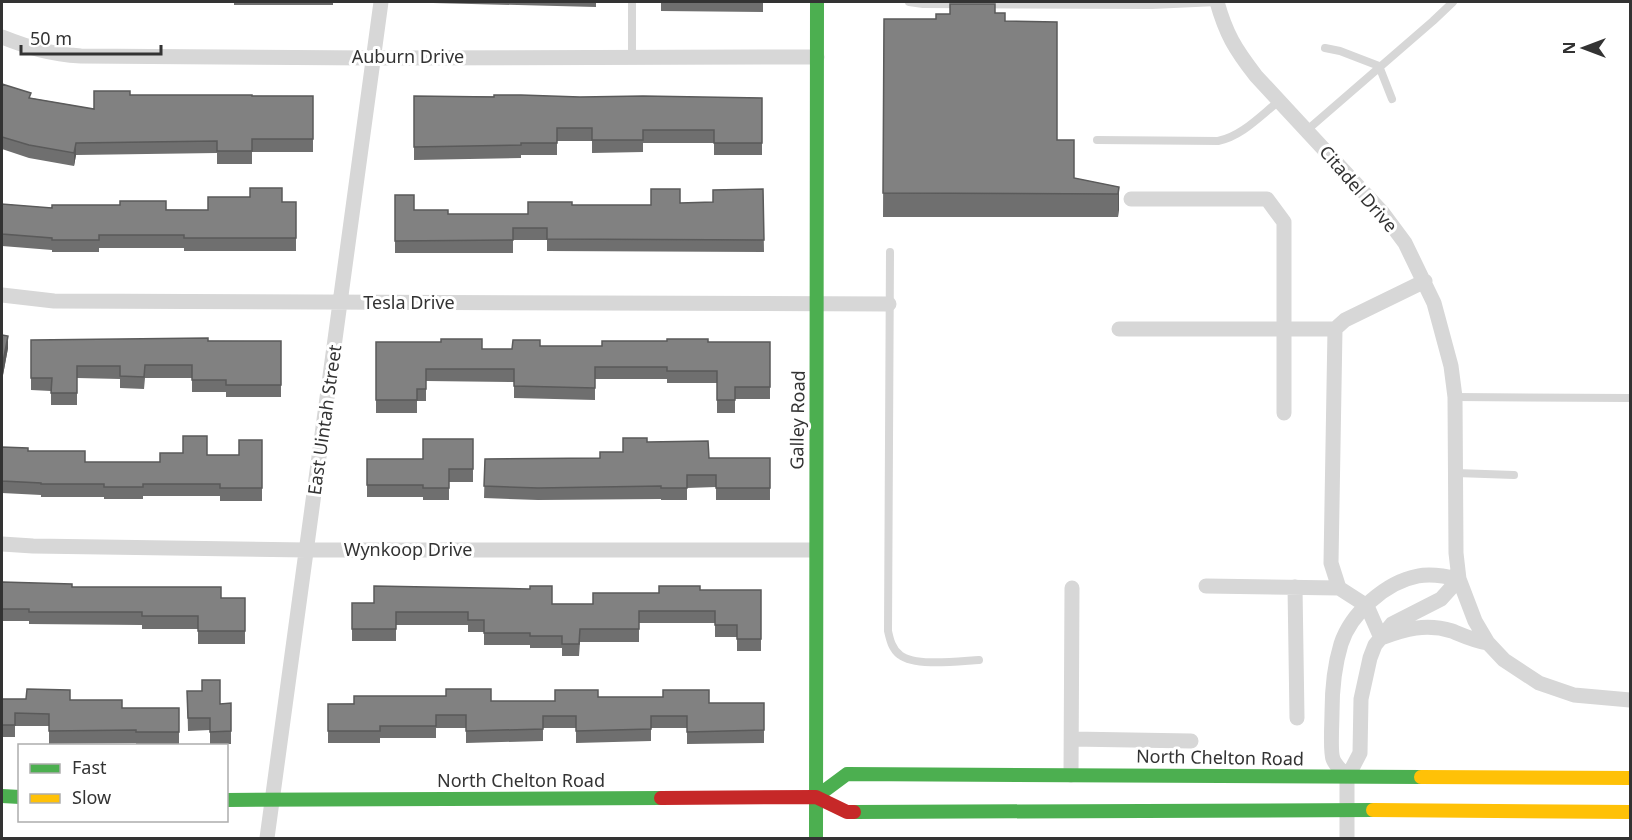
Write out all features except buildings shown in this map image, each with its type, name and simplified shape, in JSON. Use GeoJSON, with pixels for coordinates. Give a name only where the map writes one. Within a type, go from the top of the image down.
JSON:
{"type":"FeatureCollection","features":[{"type":"Feature","properties":{"kind":"main road","name":"Galley Road"},"geometry":{"type":"LineString","coordinates":[[816,838],[817,2]]}},
{"type":"Feature","properties":{"kind":"main road","name":"North Chelton Road"},"geometry":{"type":"LineString","coordinates":[[816,797],[846,774],[1630,778]]}},
{"type":"Feature","properties":{"kind":"main road"},"geometry":{"type":"LineString","coordinates":[[2,796],[18,797]]}},
{"type":"Feature","properties":{"kind":"main road","name":"North Chelton Road"},"geometry":{"type":"LineString","coordinates":[[228,800],[816,797],[846,812],[1630,813]]}},
{"type":"Feature","properties":{"kind":"street","name":"East Uintah Street"},"geometry":{"type":"LineString","coordinates":[[267,838],[342,303],[381,2]]}},
{"type":"Feature","properties":{"kind":"street","name":"Citadel Drive"},"geometry":{"type":"LineString","coordinates":[[1217,2],[1225,29],[1240,55],[1306,131],[1382,212],[1405,243],[1425,281],[1443,331],[1455,397],[1456,553],[1459,579],[1475,621],[1488,643]]}},
{"type":"Feature","properties":{"kind":"street","name":"Auburn Drive"},"geometry":{"type":"LineString","coordinates":[[2,37],[35,50],[57,55],[375,58],[817,57]]}},
{"type":"Feature","properties":{"kind":"street"},"geometry":{"type":"LineString","coordinates":[[1131,199],[1267,199],[1284,222],[1284,413]]}},
{"type":"Feature","properties":{"kind":"street"},"geometry":{"type":"LineString","coordinates":[[1119,329],[1335,329],[1345,320],[1425,281]]}},
{"type":"Feature","properties":{"kind":"street","name":"Tesla Drive"},"geometry":{"type":"LineString","coordinates":[[2,295],[54,301],[889,304]]}},
{"type":"Feature","properties":{"kind":"street"},"geometry":{"type":"LineString","coordinates":[[1335,329],[1331,563],[1339,588]]}},
{"type":"Feature","properties":{"kind":"street","name":"Wynkoop Drive"},"geometry":{"type":"LineString","coordinates":[[2,544],[307,550],[815,550]]}},
{"type":"Feature","properties":{"kind":"street"},"geometry":{"type":"LineString","coordinates":[[1347,778],[1332,759],[1332,687],[1342,642],[1353,621],[1382,592],[1400,582],[1419,576],[1440,575],[1459,579]]}},
{"type":"Feature","properties":{"kind":"street"},"geometry":{"type":"LineString","coordinates":[[1347,838],[1347,778],[1360,753],[1361,699],[1364,680],[1375,645],[1392,624],[1441,599],[1459,579]]}},
{"type":"Feature","properties":{"kind":"street"},"geometry":{"type":"LineString","coordinates":[[1206,586],[1339,588],[1367,606],[1381,638]]}},
{"type":"Feature","properties":{"kind":"street"},"geometry":{"type":"LineString","coordinates":[[1295,587],[1297,718]]}},
{"type":"Feature","properties":{"kind":"street"},"geometry":{"type":"LineString","coordinates":[[1071,775],[1072,588]]}},
{"type":"Feature","properties":{"kind":"street"},"geometry":{"type":"LineString","coordinates":[[1381,638],[1416,627],[1434,627],[1452,631],[1473,640],[1488,643],[1520,673],[1555,690],[1574,695],[1630,700]]}},
{"type":"Feature","properties":{"kind":"street"},"geometry":{"type":"LineString","coordinates":[[1072,739],[1191,741]]}},
{"type":"Feature","properties":{"kind":"lane"},"geometry":{"type":"LineString","coordinates":[[632,2],[632,57]]}},
{"type":"Feature","properties":{"kind":"lane"},"geometry":{"type":"LineString","coordinates":[[909,2],[923,4],[1152,5],[1217,2]]}},
{"type":"Feature","properties":{"kind":"lane"},"geometry":{"type":"LineString","coordinates":[[1306,131],[1453,2]]}},
{"type":"Feature","properties":{"kind":"lane"},"geometry":{"type":"LineString","coordinates":[[1325,48],[1340,51],[1380,66],[1392,99]]}},
{"type":"Feature","properties":{"kind":"lane"},"geometry":{"type":"LineString","coordinates":[[1097,140],[1218,141],[1230,139],[1279,101]]}},
{"type":"Feature","properties":{"kind":"lane"},"geometry":{"type":"LineString","coordinates":[[890,252],[888,631],[891,644],[901,656],[916,661],[979,660]]}},
{"type":"Feature","properties":{"kind":"lane"},"geometry":{"type":"LineString","coordinates":[[1455,397],[1630,398]]}},
{"type":"Feature","properties":{"kind":"lane"},"geometry":{"type":"LineString","coordinates":[[1456,473],[1514,475]]}},
{"type":"Feature","properties":{"kind":"traffic: fast"},"geometry":{"type":"LineString","coordinates":[[816,838],[817,2]]}},
{"type":"Feature","properties":{"kind":"traffic: fast"},"geometry":{"type":"LineString","coordinates":[[816,797],[847,774],[1421,777]]}},
{"type":"Feature","properties":{"kind":"traffic: fast"},"geometry":{"type":"LineString","coordinates":[[2,796],[18,797]]}},
{"type":"Feature","properties":{"kind":"traffic: fast"},"geometry":{"type":"LineString","coordinates":[[228,800],[661,798]]}},
{"type":"Feature","properties":{"kind":"traffic: fast"},"geometry":{"type":"LineString","coordinates":[[854,812],[1373,810]]}},
{"type":"Feature","properties":{"kind":"traffic: slow"},"geometry":{"type":"LineString","coordinates":[[1421,777],[1630,778]]}},
{"type":"Feature","properties":{"kind":"traffic: slow"},"geometry":{"type":"LineString","coordinates":[[1373,810],[1630,812]]}},
{"type":"Feature","properties":{"kind":"traffic: jam"},"geometry":{"type":"LineString","coordinates":[[661,798],[816,797],[847,812],[854,812]]}}]}
